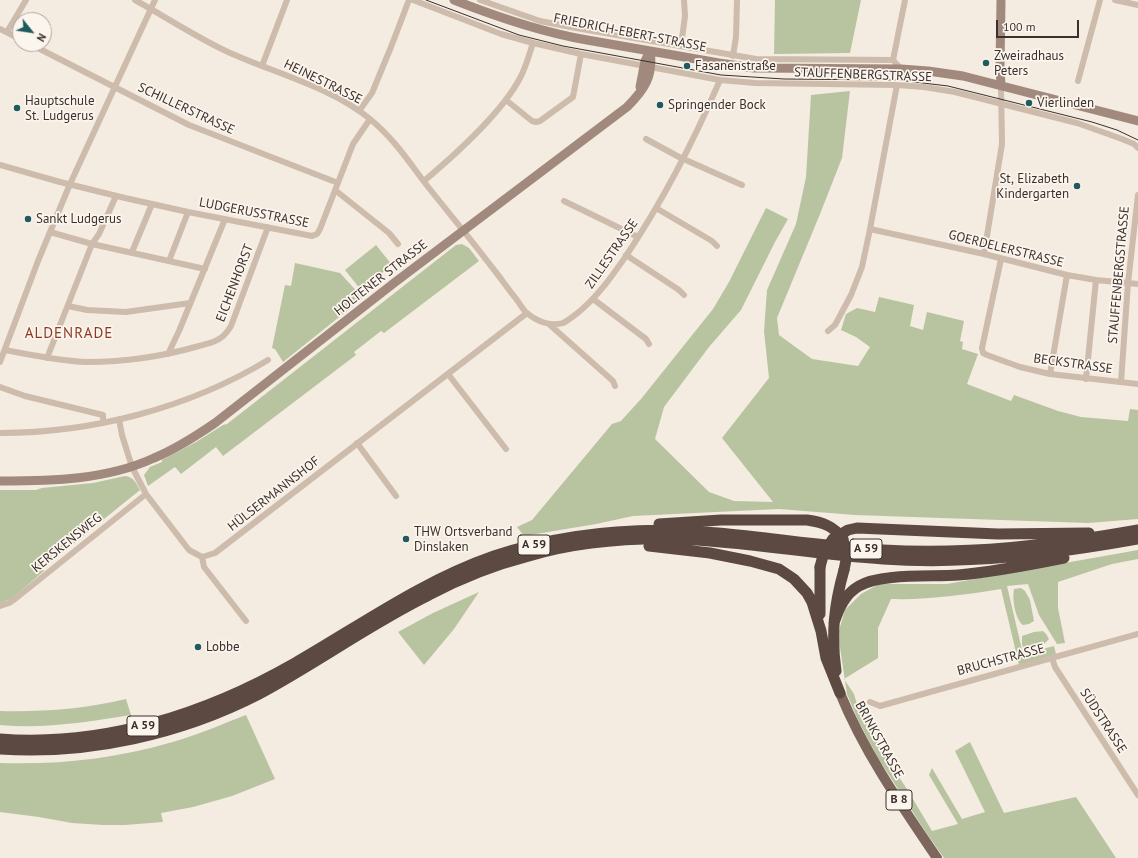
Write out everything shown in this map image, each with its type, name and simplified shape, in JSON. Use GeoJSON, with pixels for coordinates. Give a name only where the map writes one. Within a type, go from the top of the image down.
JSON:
{"type":"FeatureCollection","features":[{"type":"Feature","properties":{"kind":"highway"},"geometry":{"type":"LineString","coordinates":[[611,532],[645,525],[714,520],[764,519],[818,522],[827,524],[838,538],[846,555],[836,602],[834,623],[834,657],[840,694]]}},
{"type":"Feature","properties":{"kind":"highway"},"geometry":{"type":"LineString","coordinates":[[821,631],[819,592],[820,567],[824,552],[838,538],[852,529],[869,528],[926,532],[998,534],[1122,533]]}},
{"type":"Feature","properties":{"kind":"highway","name":"A 59"},"geometry":{"type":"LineString","coordinates":[[299,666],[394,603],[460,570],[494,557],[563,538],[611,532],[672,530],[716,533],[859,549],[923,552],[998,549],[1080,540],[1138,530]]}},
{"type":"Feature","properties":{"kind":"highway","name":"A 59"},"geometry":{"type":"LineString","coordinates":[[0,749],[76,747],[122,741],[199,720],[258,694],[280,677],[299,666],[428,595],[463,579],[530,555],[584,544],[635,539],[677,539],[715,541],[858,558],[922,561],[1034,555],[1138,539]]}},
{"type":"Feature","properties":{"kind":"highway"},"geometry":{"type":"LineString","coordinates":[[584,544],[659,546],[710,553],[768,565],[787,573],[801,586],[812,602],[821,631],[826,658],[840,694]]}},
{"type":"Feature","properties":{"kind":"highway"},"geometry":{"type":"LineString","coordinates":[[834,623],[841,604],[846,597],[859,586],[868,582],[891,578],[958,575],[999,570],[1079,555],[1113,544]]}},
{"type":"Feature","properties":{"kind":"highway","name":"A 59"},"geometry":{"type":"LineString","coordinates":[[0,739],[37,740],[76,738],[118,732],[150,725],[196,711],[280,677]]}},
{"type":"Feature","properties":{"kind":"main road","name":"BRINKSTRASSE"},"geometry":{"type":"LineString","coordinates":[[840,694],[862,742],[937,858]]}},
{"type":"Feature","properties":{"kind":"street"},"geometry":{"type":"LineString","coordinates":[[7,32],[26,0]]}},
{"type":"Feature","properties":{"kind":"street","name":"HEINESTRASSE"},"geometry":{"type":"LineString","coordinates":[[136,0],[227,52],[327,94],[359,111],[390,137],[464,230]]}},
{"type":"Feature","properties":{"kind":"street"},"geometry":{"type":"LineString","coordinates":[[0,362],[35,268],[70,184],[155,0]]}},
{"type":"Feature","properties":{"kind":"street"},"geometry":{"type":"LineString","coordinates":[[262,66],[287,0]]}},
{"type":"Feature","properties":{"kind":"street"},"geometry":{"type":"LineString","coordinates":[[359,111],[372,93],[409,0]]}},
{"type":"Feature","properties":{"kind":"street","name":"STAUFFENBERGSTRASSE"},"geometry":{"type":"LineString","coordinates":[[413,0],[501,34],[581,54],[647,65],[720,80],[754,83],[897,85],[924,87],[955,92],[1076,123],[1122,139],[1134,144],[1138,148]]}},
{"type":"Feature","properties":{"kind":"street","name":"FRIEDRICH-EBERT-STRASSE"},"geometry":{"type":"LineString","coordinates":[[454,0],[521,25],[566,36],[667,54],[754,68],[901,69],[928,71],[963,76],[1138,121]]}},
{"type":"Feature","properties":{"kind":"street","name":"FRIEDRICH-EBERT-STRASSE"},"geometry":{"type":"LineString","coordinates":[[480,0],[540,21],[733,56],[773,60],[893,60]]}},
{"type":"Feature","properties":{"kind":"street"},"geometry":{"type":"LineString","coordinates":[[681,46],[685,16],[684,0]]}},
{"type":"Feature","properties":{"kind":"street"},"geometry":{"type":"LineString","coordinates":[[733,56],[736,37],[737,0]]}},
{"type":"Feature","properties":{"kind":"street"},"geometry":{"type":"LineString","coordinates":[[901,69],[893,60],[904,0]]}},
{"type":"Feature","properties":{"kind":"street"},"geometry":{"type":"LineString","coordinates":[[984,254],[1002,144],[1000,66],[1001,0]]}},
{"type":"Feature","properties":{"kind":"street"},"geometry":{"type":"LineString","coordinates":[[1078,81],[1100,0]]}},
{"type":"Feature","properties":{"kind":"street"},"geometry":{"type":"LineString","coordinates":[[1115,0],[1138,5]]}},
{"type":"Feature","properties":{"kind":"street"},"geometry":{"type":"LineString","coordinates":[[0,29],[12,35]]}},
{"type":"Feature","properties":{"kind":"street"},"geometry":{"type":"LineString","coordinates":[[424,181],[474,135],[506,100],[522,74],[529,58],[533,43]]}},
{"type":"Feature","properties":{"kind":"street"},"geometry":{"type":"LineString","coordinates":[[645,50],[647,65],[667,54]]}},
{"type":"Feature","properties":{"kind":"street","name":"SCHILLERSTRASSE"},"geometry":{"type":"LineString","coordinates":[[45,52],[189,125],[338,183]]}},
{"type":"Feature","properties":{"kind":"street"},"geometry":{"type":"LineString","coordinates":[[506,100],[532,121],[540,121],[573,96],[581,54]]}},
{"type":"Feature","properties":{"kind":"street","name":"HOLTENER STRASSE"},"geometry":{"type":"LineString","coordinates":[[0,481],[38,481],[97,475],[132,467],[185,443],[215,423],[394,283],[627,107],[646,84],[647,65]]}},
{"type":"Feature","properties":{"kind":"street","name":"ZILLESTRASSE"},"geometry":{"type":"LineString","coordinates":[[550,325],[563,322],[572,317],[593,299],[609,281],[656,208],[684,159],[699,129],[720,80]]}},
{"type":"Feature","properties":{"kind":"street"},"geometry":{"type":"LineString","coordinates":[[828,331],[835,325],[851,295],[862,267],[897,85]]}},
{"type":"Feature","properties":{"kind":"street","name":"LUDGERUSSTRASSE"},"geometry":{"type":"LineString","coordinates":[[0,165],[116,196],[188,212],[312,236],[317,234],[353,144],[370,119]]}},
{"type":"Feature","properties":{"kind":"street"},"geometry":{"type":"LineString","coordinates":[[646,139],[684,159],[742,185]]}},
{"type":"Feature","properties":{"kind":"street"},"geometry":{"type":"LineString","coordinates":[[335,190],[389,233],[398,244]]}},
{"type":"Feature","properties":{"kind":"street","name":"STAUFFENBERGSTRASSE"},"geometry":{"type":"LineString","coordinates":[[1121,382],[1128,283],[1138,195]]}},
{"type":"Feature","properties":{"kind":"street"},"geometry":{"type":"LineString","coordinates":[[47,358],[92,244],[99,234],[116,196]]}},
{"type":"Feature","properties":{"kind":"street"},"geometry":{"type":"LineString","coordinates":[[564,201],[638,237]]}},
{"type":"Feature","properties":{"kind":"street"},"geometry":{"type":"LineString","coordinates":[[132,252],[152,204]]}},
{"type":"Feature","properties":{"kind":"street"},"geometry":{"type":"LineString","coordinates":[[656,208],[712,241],[717,246]]}},
{"type":"Feature","properties":{"kind":"street","name":"LUDGERUSSTRASSE"},"geometry":{"type":"LineString","coordinates":[[169,261],[188,212]]}},
{"type":"Feature","properties":{"kind":"street"},"geometry":{"type":"LineString","coordinates":[[168,354],[225,219]]}},
{"type":"Feature","properties":{"kind":"street","name":"EICHENHORST"},"geometry":{"type":"LineString","coordinates":[[5,350],[47,358],[82,362],[168,354],[220,339],[226,334],[231,326],[268,227]]}},
{"type":"Feature","properties":{"kind":"street","name":"GOERDELERSTRASSE"},"geometry":{"type":"LineString","coordinates":[[870,229],[984,254],[1067,275],[1096,280],[1138,284]]}},
{"type":"Feature","properties":{"kind":"street"},"geometry":{"type":"LineString","coordinates":[[464,230],[527,313],[550,325],[613,381],[615,386]]}},
{"type":"Feature","properties":{"kind":"street"},"geometry":{"type":"LineString","coordinates":[[50,232],[92,244],[204,269]]}},
{"type":"Feature","properties":{"kind":"street"},"geometry":{"type":"LineString","coordinates":[[626,255],[679,290],[684,295]]}},
{"type":"Feature","properties":{"kind":"street","name":"BECKSTRASSE"},"geometry":{"type":"LineString","coordinates":[[1001,259],[982,348],[987,355],[1020,367],[1050,374],[1138,384]]}},
{"type":"Feature","properties":{"kind":"street"},"geometry":{"type":"LineString","coordinates":[[1050,374],[1067,275]]}},
{"type":"Feature","properties":{"kind":"street"},"geometry":{"type":"LineString","coordinates":[[1086,379],[1096,280]]}},
{"type":"Feature","properties":{"kind":"street"},"geometry":{"type":"LineString","coordinates":[[593,299],[646,339],[649,344]]}},
{"type":"Feature","properties":{"kind":"street"},"geometry":{"type":"LineString","coordinates":[[68,306],[87,310],[126,312],[190,304]]}},
{"type":"Feature","properties":{"kind":"street","name":"HÜLSERMANNSHOF"},"geometry":{"type":"LineString","coordinates":[[202,556],[215,553],[527,313]]}},
{"type":"Feature","properties":{"kind":"street"},"geometry":{"type":"LineString","coordinates":[[0,433],[76,427],[119,419],[158,408],[216,387],[240,376],[268,360]]}},
{"type":"Feature","properties":{"kind":"street"},"geometry":{"type":"LineString","coordinates":[[448,374],[506,449]]}},
{"type":"Feature","properties":{"kind":"street"},"geometry":{"type":"LineString","coordinates":[[0,388],[25,396],[103,415],[103,422]]}},
{"type":"Feature","properties":{"kind":"street"},"geometry":{"type":"LineString","coordinates":[[119,419],[122,435],[132,467],[146,494],[190,550],[202,556],[204,567],[246,621]]}},
{"type":"Feature","properties":{"kind":"street"},"geometry":{"type":"LineString","coordinates":[[357,444],[396,496]]}},
{"type":"Feature","properties":{"kind":"street","name":"KERSKENSWEG"},"geometry":{"type":"LineString","coordinates":[[0,606],[15,599],[146,494]]}},
{"type":"Feature","properties":{"kind":"street","name":"BRUCHSTRASSE"},"geometry":{"type":"LineString","coordinates":[[870,702],[880,706],[1138,634]]}},
{"type":"Feature","properties":{"kind":"street","name":"SÜDSTRASSE"},"geometry":{"type":"LineString","coordinates":[[1052,658],[1055,667],[1138,795]]}},
{"type":"Feature","properties":{"kind":"green space"},"geometry":{"type":"Polygon","coordinates":[[[775,0],[861,0],[850,53],[774,54],[775,0]]]}},
{"type":"Feature","properties":{"kind":"green space"},"geometry":{"type":"Polygon","coordinates":[[[850,91],[842,158],[777,318],[779,335],[812,359],[858,366],[870,347],[856,337],[841,330],[846,314],[857,308],[875,312],[879,297],[914,305],[910,326],[923,330],[927,312],[964,321],[960,341],[963,342],[962,349],[978,354],[967,384],[1011,401],[1014,395],[1058,411],[1081,417],[1128,421],[1130,409],[1138,410],[1138,519],[1088,523],[855,515],[779,509],[633,516],[524,536],[517,527],[532,520],[612,424],[621,421],[641,399],[713,309],[729,282],[766,208],[788,219],[741,310],[709,347],[664,407],[655,439],[709,492],[734,501],[773,502],[722,438],[769,378],[764,331],[767,290],[796,224],[806,177],[811,95],[850,91]]]}},
{"type":"Feature","properties":{"kind":"green space"},"geometry":{"type":"Polygon","coordinates":[[[462,244],[469,248],[479,261],[384,333],[381,331],[354,352],[356,355],[223,456],[216,447],[181,474],[175,467],[148,486],[144,475],[150,467],[162,462],[162,460],[227,424],[456,245],[462,244]]]}},
{"type":"Feature","properties":{"kind":"green space"},"geometry":{"type":"Polygon","coordinates":[[[376,245],[392,265],[361,290],[345,270],[376,245]]]}},
{"type":"Feature","properties":{"kind":"green space"},"geometry":{"type":"Polygon","coordinates":[[[295,263],[340,273],[363,298],[283,362],[275,349],[272,348],[285,285],[291,286],[295,263]]]}},
{"type":"Feature","properties":{"kind":"green space"},"geometry":{"type":"Polygon","coordinates":[[[125,476],[133,479],[140,490],[42,569],[44,571],[11,599],[0,603],[0,490],[36,490],[42,488],[93,483],[125,476]]]}},
{"type":"Feature","properties":{"kind":"green space"},"geometry":{"type":"Polygon","coordinates":[[[1138,550],[1138,559],[1112,564],[1058,582],[1058,608],[1065,643],[1057,644],[1039,615],[1028,584],[1007,586],[1023,654],[1054,646],[1056,654],[1019,665],[1001,589],[946,597],[891,599],[878,628],[878,658],[845,679],[838,634],[845,610],[861,594],[879,584],[947,584],[1138,550]]]}},
{"type":"Feature","properties":{"kind":"green space"},"geometry":{"type":"Polygon","coordinates":[[[1021,588],[1025,591],[1030,600],[1034,621],[1023,625],[1016,614],[1013,598],[1014,589],[1021,588]]]}},
{"type":"Feature","properties":{"kind":"green space"},"geometry":{"type":"Polygon","coordinates":[[[479,592],[454,629],[424,665],[398,632],[433,613],[479,592]]]}},
{"type":"Feature","properties":{"kind":"green space"},"geometry":{"type":"Polygon","coordinates":[[[1043,631],[1049,639],[1038,647],[1025,650],[1022,645],[1022,636],[1043,631]]]}},
{"type":"Feature","properties":{"kind":"green space"},"geometry":{"type":"Polygon","coordinates":[[[845,680],[854,694],[858,708],[886,758],[907,789],[932,831],[958,824],[929,775],[932,768],[962,819],[985,812],[955,751],[970,742],[1004,813],[1076,797],[1116,858],[944,858],[878,758],[858,720],[847,694],[845,680]]]}},
{"type":"Feature","properties":{"kind":"green space"},"geometry":{"type":"Polygon","coordinates":[[[126,699],[131,715],[49,725],[0,725],[0,711],[64,709],[126,699]]]}},
{"type":"Feature","properties":{"kind":"green space"},"geometry":{"type":"Polygon","coordinates":[[[246,715],[275,779],[232,796],[193,807],[161,813],[163,822],[103,825],[72,823],[0,812],[0,763],[64,762],[106,757],[148,749],[208,730],[246,715]]]}},
{"type":"Feature","properties":{"kind":"tram line"},"geometry":{"type":"LineString","coordinates":[[426,0],[519,35],[563,46],[721,75],[784,79],[898,80],[948,86],[1092,122],[1117,130],[1138,140]]}},
{"type":"Feature","properties":{"kind":"place","name":"Zweiradhaus Peters"},"geometry":{"type":"Point","coordinates":[986,63]}},
{"type":"Feature","properties":{"kind":"place","name":"Fasanenstraße"},"geometry":{"type":"Point","coordinates":[687,66]}},
{"type":"Feature","properties":{"kind":"place","name":"Vierlinden"},"geometry":{"type":"Point","coordinates":[1029,103]}},
{"type":"Feature","properties":{"kind":"place","name":"Springender Bock"},"geometry":{"type":"Point","coordinates":[660,105]}},
{"type":"Feature","properties":{"kind":"place","name":"Hauptschule St. Ludgerus"},"geometry":{"type":"Point","coordinates":[17,108]}},
{"type":"Feature","properties":{"kind":"place","name":"St, Elizabeth Kindergarten"},"geometry":{"type":"Point","coordinates":[1077,186]}},
{"type":"Feature","properties":{"kind":"place","name":"Sankt Ludgerus"},"geometry":{"type":"Point","coordinates":[28,219]}},
{"type":"Feature","properties":{"kind":"place","name":"THW Ortsverband Dinslaken"},"geometry":{"type":"Point","coordinates":[406,539]}},
{"type":"Feature","properties":{"kind":"place","name":"Lobbe"},"geometry":{"type":"Point","coordinates":[198,647]}},
{"type":"Feature","properties":{"kind":"district","name":"ALDENRADE"},"geometry":{"type":"Point","coordinates":[69,334]}}]}
